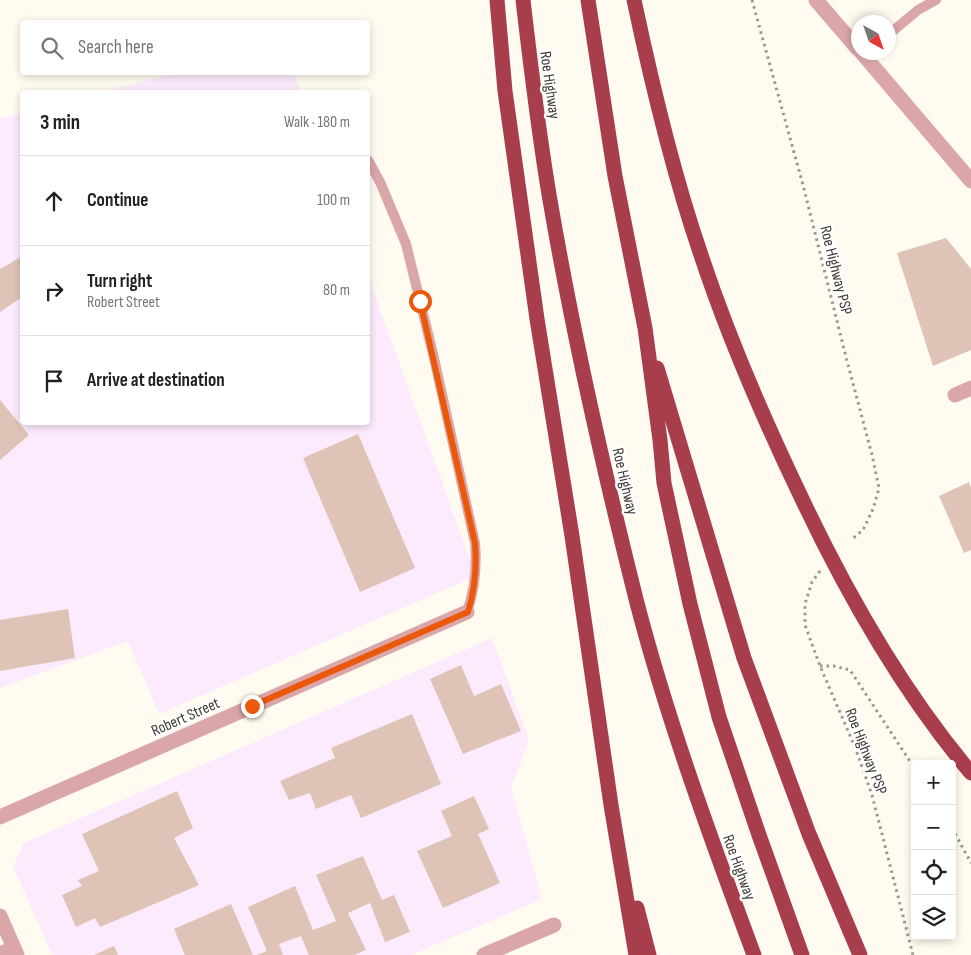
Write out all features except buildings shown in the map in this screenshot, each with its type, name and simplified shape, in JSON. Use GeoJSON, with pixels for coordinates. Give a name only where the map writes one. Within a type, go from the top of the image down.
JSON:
{"type":"FeatureCollection","features":[{"type":"Feature","properties":{"kind":"highway"},"geometry":{"type":"LineString","coordinates":[[497,0],[506,92],[537,318],[572,536],[611,805],[636,955]]}},
{"type":"Feature","properties":{"kind":"highway","name":"Roe Highway"},"geometry":{"type":"LineString","coordinates":[[523,0],[550,204],[575,337],[638,604],[673,724],[754,955]]}},
{"type":"Feature","properties":{"kind":"highway","name":"Roe Highway"},"geometry":{"type":"LineString","coordinates":[[588,0],[615,176],[645,328],[664,483],[690,604],[719,716],[802,955]]}},
{"type":"Feature","properties":{"kind":"highway"},"geometry":{"type":"LineString","coordinates":[[634,0],[654,91],[671,156],[700,252],[733,342],[782,457],[820,537],[885,656],[913,698],[971,773]]}},
{"type":"Feature","properties":{"kind":"highway"},"geometry":{"type":"LineString","coordinates":[[645,328],[744,658],[809,834],[860,955]]}},
{"type":"Feature","properties":{"kind":"highway"},"geometry":{"type":"LineString","coordinates":[[611,805],[649,955]]}},
{"type":"Feature","properties":{"kind":"street"},"geometry":{"type":"LineString","coordinates":[[816,0],[851,39]]}},
{"type":"Feature","properties":{"kind":"street"},"geometry":{"type":"LineString","coordinates":[[869,60],[971,181]]}},
{"type":"Feature","properties":{"kind":"street"},"geometry":{"type":"LineString","coordinates":[[955,395],[971,388]]}},
{"type":"Feature","properties":{"kind":"street","name":"Robert Street"},"geometry":{"type":"LineString","coordinates":[[0,817],[468,612]]}},
{"type":"Feature","properties":{"kind":"street"},"geometry":{"type":"LineString","coordinates":[[0,916],[16,951],[0,954]]}},
{"type":"Feature","properties":{"kind":"street"},"geometry":{"type":"LineString","coordinates":[[484,955],[554,925]]}},
{"type":"Feature","properties":{"kind":"lane"},"geometry":{"type":"LineString","coordinates":[[896,28],[918,10],[936,0]]}},
{"type":"Feature","properties":{"kind":"lane"},"geometry":{"type":"LineString","coordinates":[[370,164],[380,182],[406,244],[473,533],[477,565],[468,612]]}},
{"type":"Feature","properties":{"kind":"path","name":"Roe Highway PSP"},"geometry":{"type":"LineString","coordinates":[[752,0],[803,185],[879,488],[874,509],[863,530],[851,540]]}},
{"type":"Feature","properties":{"kind":"path","name":"Roe Highway PSP"},"geometry":{"type":"LineString","coordinates":[[821,569],[812,582],[805,604],[805,625],[820,666],[855,747],[872,796],[913,955]]}},
{"type":"Feature","properties":{"kind":"path"},"geometry":{"type":"LineString","coordinates":[[820,666],[834,666],[850,670],[911,763]]}},
{"type":"Feature","properties":{"kind":"path"},"geometry":{"type":"LineString","coordinates":[[956,835],[971,862]]}},
{"type":"Feature","properties":{"kind":"shaded area"},"geometry":{"type":"Polygon","coordinates":[[[169,75],[294,75],[300,90],[109,90],[169,75]]]}},
{"type":"Feature","properties":{"kind":"shaded area"},"geometry":{"type":"Polygon","coordinates":[[[20,114],[20,425],[370,425],[370,282],[476,576],[159,714],[128,641],[0,688],[0,119],[20,114]]]}},
{"type":"Feature","properties":{"kind":"shaded area"},"geometry":{"type":"Polygon","coordinates":[[[492,638],[529,740],[511,787],[542,899],[411,955],[52,955],[13,866],[24,843],[492,638]]]}},
{"type":"Feature","properties":{"kind":"route"},"geometry":{"type":"LineString","coordinates":[[252,706],[468,612],[477,565],[475,543],[420,301]]}}]}
